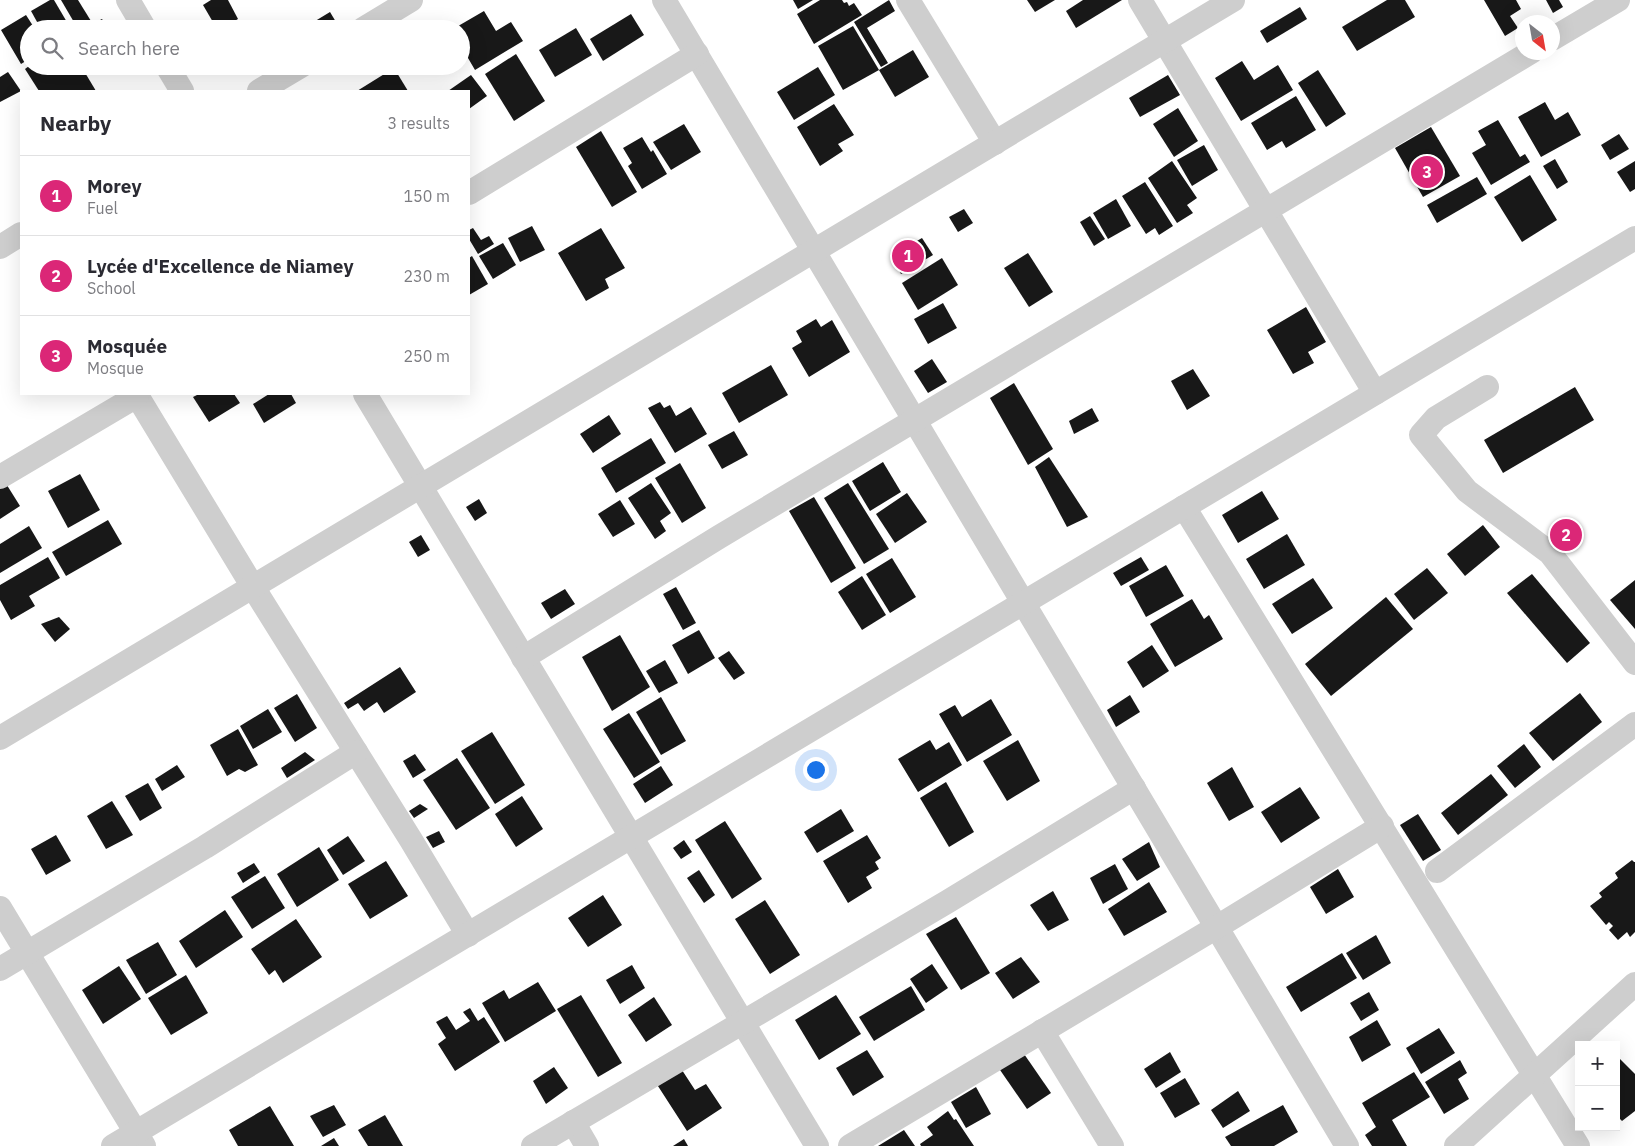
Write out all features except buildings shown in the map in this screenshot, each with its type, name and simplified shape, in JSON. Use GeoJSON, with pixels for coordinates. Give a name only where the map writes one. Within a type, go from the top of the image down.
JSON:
{"type":"FeatureCollection","features":[{"type":"Feature","properties":{"kind":"street"},"geometry":{"type":"LineString","coordinates":[[128,0],[140,20]]}},
{"type":"Feature","properties":{"kind":"street"},"geometry":{"type":"LineString","coordinates":[[378,20],[410,0]]}},
{"type":"Feature","properties":{"kind":"street"},"geometry":{"type":"LineString","coordinates":[[664,0],[1347,1146]]}},
{"type":"Feature","properties":{"kind":"street"},"geometry":{"type":"LineString","coordinates":[[908,0],[995,142]]}},
{"type":"Feature","properties":{"kind":"street"},"geometry":{"type":"LineString","coordinates":[[1140,0],[1376,393]]}},
{"type":"Feature","properties":{"kind":"street"},"geometry":{"type":"LineString","coordinates":[[0,738],[1233,0]]}},
{"type":"Feature","properties":{"kind":"street"},"geometry":{"type":"LineString","coordinates":[[1560,35],[1618,0]]}},
{"type":"Feature","properties":{"kind":"street"},"geometry":{"type":"LineString","coordinates":[[470,192],[696,54]]}},
{"type":"Feature","properties":{"kind":"street"},"geometry":{"type":"LineString","coordinates":[[523,658],[719,537],[1518,60]]}},
{"type":"Feature","properties":{"kind":"street"},"geometry":{"type":"LineString","coordinates":[[172,75],[181,90]]}},
{"type":"Feature","properties":{"kind":"street"},"geometry":{"type":"LineString","coordinates":[[261,90],[286,75]]}},
{"type":"Feature","properties":{"kind":"street"},"geometry":{"type":"LineString","coordinates":[[0,247],[20,235]]}},
{"type":"Feature","properties":{"kind":"street"},"geometry":{"type":"LineString","coordinates":[[113,1146],[140,1139],[468,935],[1635,238]]}},
{"type":"Feature","properties":{"kind":"street"},"geometry":{"type":"LineString","coordinates":[[1488,387],[1436,418],[1422,435],[1467,491],[1550,553],[1635,663]]}},
{"type":"Feature","properties":{"kind":"street"},"geometry":{"type":"LineString","coordinates":[[0,477],[137,395],[253,587],[412,840],[468,935]]}},
{"type":"Feature","properties":{"kind":"street"},"geometry":{"type":"LineString","coordinates":[[366,395],[817,1146]]}},
{"type":"Feature","properties":{"kind":"street"},"geometry":{"type":"LineString","coordinates":[[1184,507],[1578,1146]]}},
{"type":"Feature","properties":{"kind":"street"},"geometry":{"type":"LineString","coordinates":[[1437,872],[1635,724]]}},
{"type":"Feature","properties":{"kind":"street"},"geometry":{"type":"LineString","coordinates":[[0,969],[205,847],[356,752]]}},
{"type":"Feature","properties":{"kind":"street"},"geometry":{"type":"LineString","coordinates":[[533,1146],[947,902],[1134,788]]}},
{"type":"Feature","properties":{"kind":"street"},"geometry":{"type":"LineString","coordinates":[[850,1146],[1217,928],[1382,826]]}},
{"type":"Feature","properties":{"kind":"street"},"geometry":{"type":"LineString","coordinates":[[0,908],[140,1139]]}},
{"type":"Feature","properties":{"kind":"street"},"geometry":{"type":"LineString","coordinates":[[1456,1146],[1635,984]]}},
{"type":"Feature","properties":{"kind":"street"},"geometry":{"type":"LineString","coordinates":[[1042,1031],[1112,1146]]}},
{"type":"Feature","properties":{"kind":"street"},"geometry":{"type":"LineString","coordinates":[[573,1122],[587,1146]]}},
{"type":"Feature","properties":{"kind":"place","name":"Mosquée"},"geometry":{"type":"Point","coordinates":[1427,172]}},
{"type":"Feature","properties":{"kind":"place","name":"Morey"},"geometry":{"type":"Point","coordinates":[908,256]}},
{"type":"Feature","properties":{"kind":"place","name":"Lycée d'Excellence de Niamey"},"geometry":{"type":"Point","coordinates":[1566,535]}}]}
